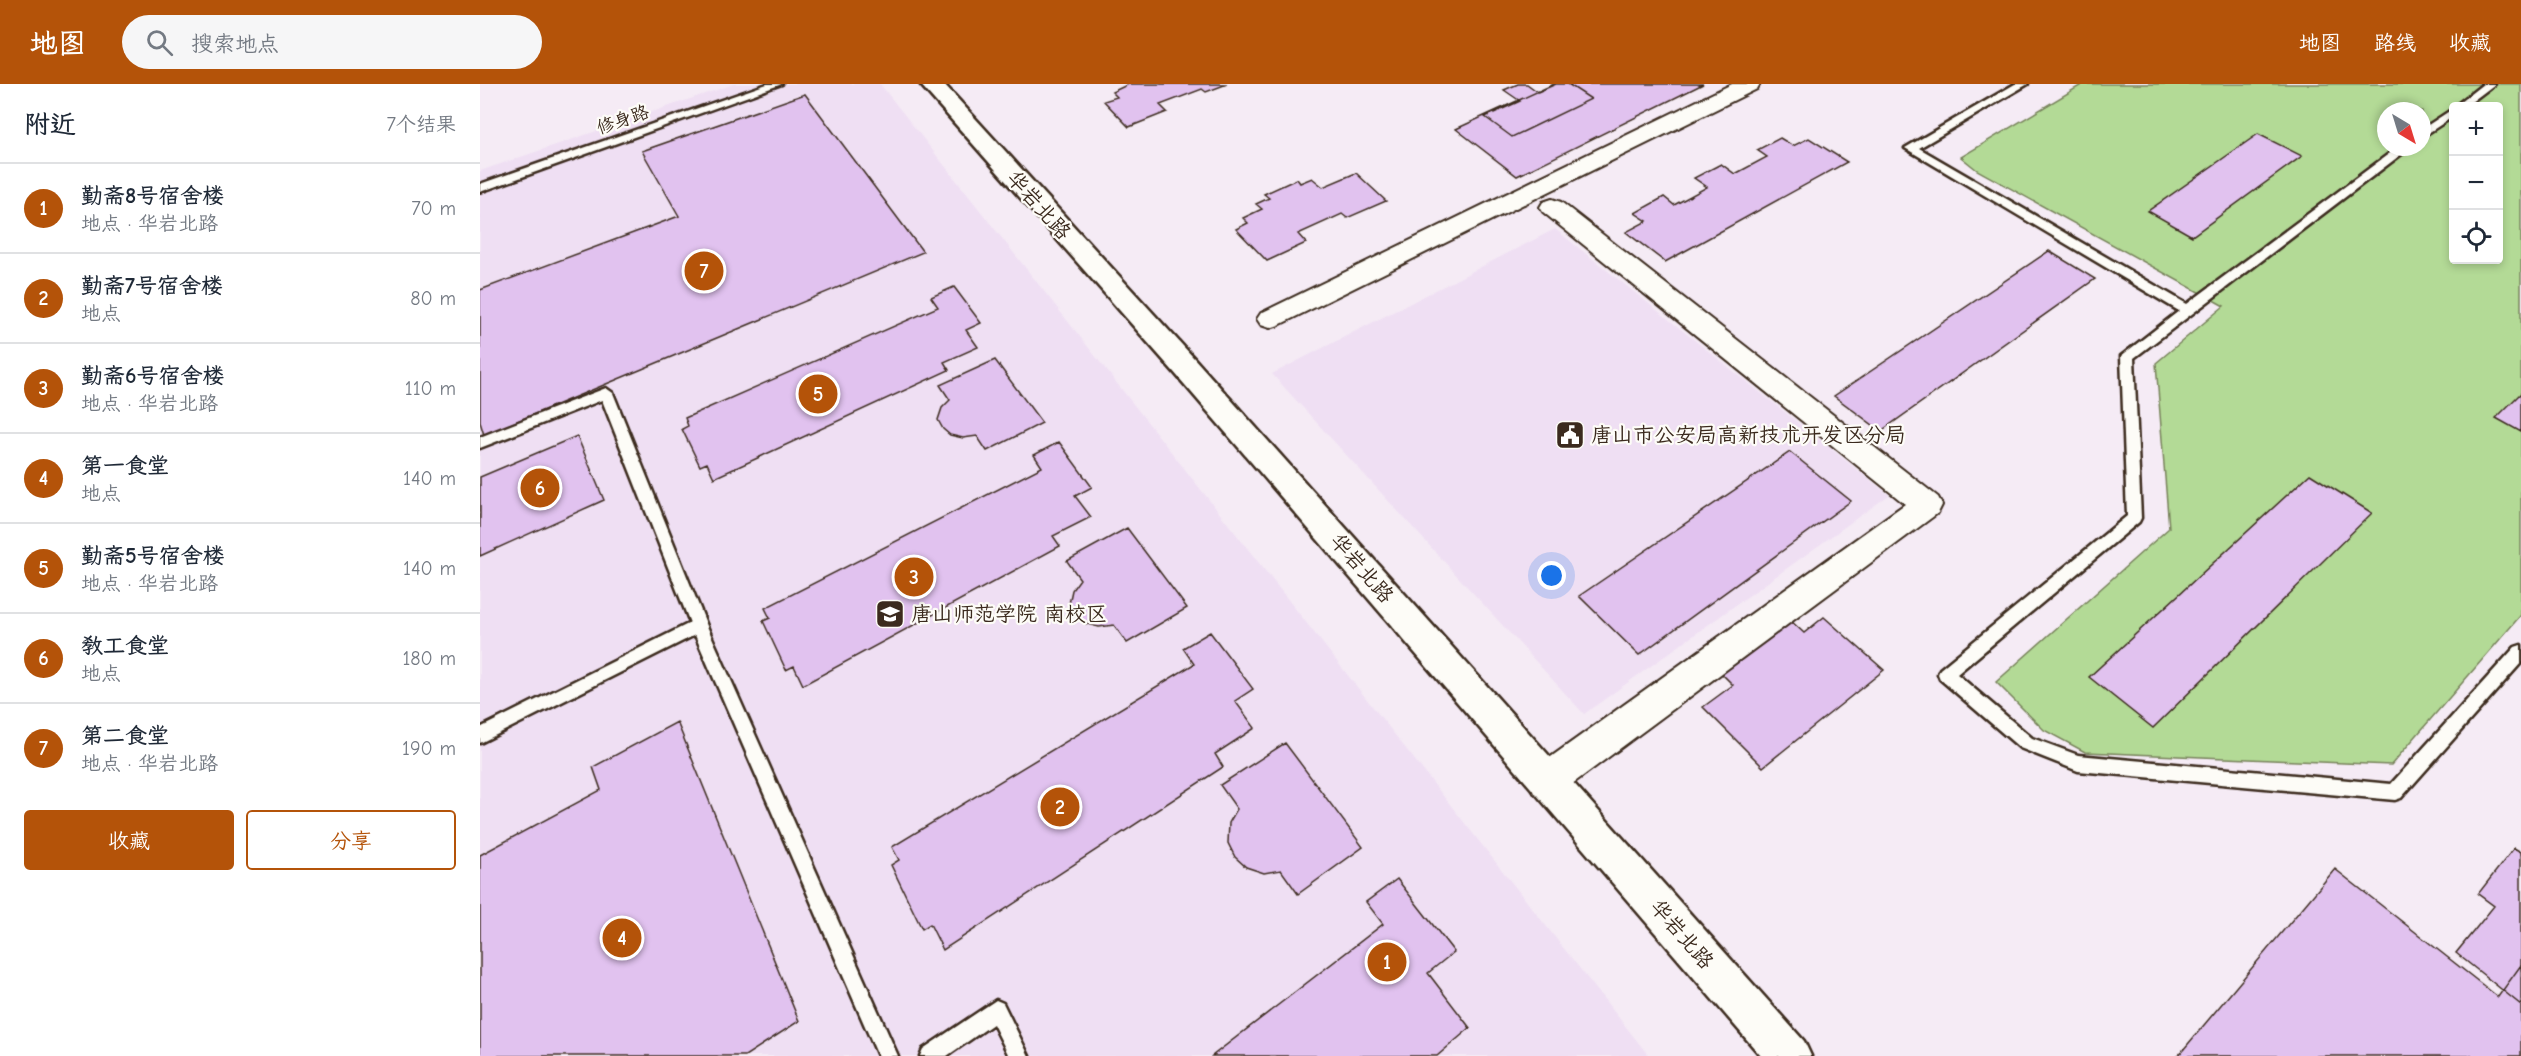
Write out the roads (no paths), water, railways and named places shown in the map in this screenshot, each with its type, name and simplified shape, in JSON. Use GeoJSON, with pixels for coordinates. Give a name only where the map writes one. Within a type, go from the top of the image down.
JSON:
{"type":"FeatureCollection","features":[{"type":"Feature","properties":{"kind":"street","name":"华岩北路"},"geometry":{"type":"LineString","coordinates":[[930,84],[1183,364],[1789,1056]]}},
{"type":"Feature","properties":{"kind":"street"},"geometry":{"type":"LineString","coordinates":[[1270,319],[1749,84]]}},
{"type":"Feature","properties":{"kind":"street"},"geometry":{"type":"LineString","coordinates":[[1547,781],[1927,505],[1552,207]]}},
{"type":"Feature","properties":{"kind":"lane","name":"修身路"},"geometry":{"type":"LineString","coordinates":[[480,188],[777,84]]}},
{"type":"Feature","properties":{"kind":"lane"},"geometry":{"type":"LineString","coordinates":[[2023,84],[1911,148],[2186,309]]}},
{"type":"Feature","properties":{"kind":"lane"},"geometry":{"type":"LineString","coordinates":[[2465,102],[2490,84]]}},
{"type":"Feature","properties":{"kind":"lane"},"geometry":{"type":"LineString","coordinates":[[2431,128],[2449,115]]}},
{"type":"Feature","properties":{"kind":"lane"},"geometry":{"type":"LineString","coordinates":[[2393,156],[2186,309],[2127,356],[2134,518],[1946,674],[2026,742],[2078,763],[2395,792],[2521,652]]}},
{"type":"Feature","properties":{"kind":"lane"},"geometry":{"type":"LineString","coordinates":[[480,443],[606,393],[699,626],[888,1056]]}},
{"type":"Feature","properties":{"kind":"lane"},"geometry":{"type":"LineString","coordinates":[[480,736],[699,626]]}},
{"type":"Feature","properties":{"kind":"lane"},"geometry":{"type":"LineString","coordinates":[[930,1056],[996,1010],[1019,1056]]}},
{"type":"Feature","properties":{"kind":"place","name":"第二食堂"},"geometry":{"type":"Point","coordinates":[704,271]}},
{"type":"Feature","properties":{"kind":"place","name":"勤斋5号宿舍楼"},"geometry":{"type":"Point","coordinates":[818,394]}},
{"type":"Feature","properties":{"kind":"place","name":"唐山市公安局高新技术开发区分局"},"geometry":{"type":"Point","coordinates":[1570,435]}},
{"type":"Feature","properties":{"kind":"place","name":"教工食堂"},"geometry":{"type":"Point","coordinates":[540,488]}},
{"type":"Feature","properties":{"kind":"place","name":"勤斋6号宿舍楼"},"geometry":{"type":"Point","coordinates":[914,577]}},
{"type":"Feature","properties":{"kind":"place","name":"唐山师范学院 南校区"},"geometry":{"type":"Point","coordinates":[890,614]}},
{"type":"Feature","properties":{"kind":"place","name":"勤斋7号宿舍楼"},"geometry":{"type":"Point","coordinates":[1060,807]}},
{"type":"Feature","properties":{"kind":"place","name":"第一食堂"},"geometry":{"type":"Point","coordinates":[622,938]}},
{"type":"Feature","properties":{"kind":"place","name":"勤斋8号宿舍楼"},"geometry":{"type":"Point","coordinates":[1387,962]}}]}
